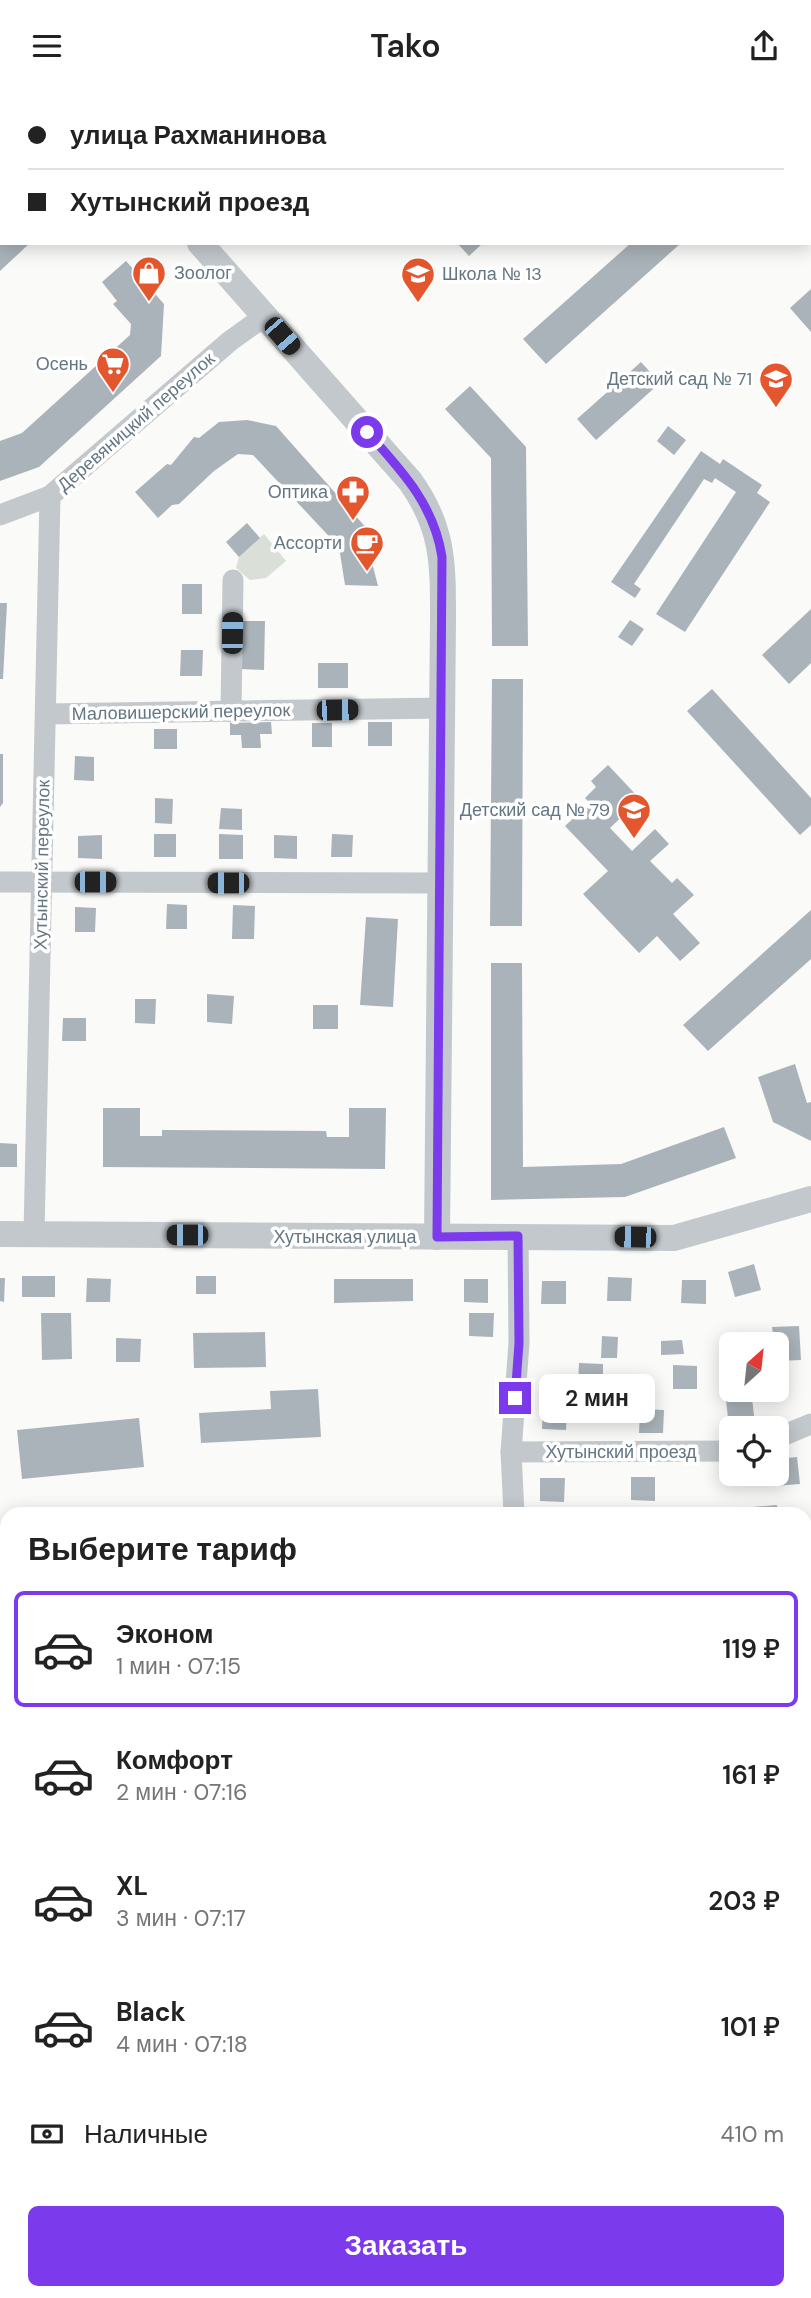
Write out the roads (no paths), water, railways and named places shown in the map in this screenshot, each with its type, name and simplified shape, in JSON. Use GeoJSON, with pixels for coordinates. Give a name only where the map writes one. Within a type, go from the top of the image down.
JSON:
{"type":"FeatureCollection","features":[{"type":"Feature","properties":{"kind":"street"},"geometry":{"type":"LineString","coordinates":[[202,245],[410,481],[430,513],[442,557],[443,708],[437,1237]]}},
{"type":"Feature","properties":{"kind":"street","name":"Деревяницкий переулок"},"geometry":{"type":"LineString","coordinates":[[0,515],[50,496],[230,341],[265,316]]}},
{"type":"Feature","properties":{"kind":"street","name":"Хутынский переулок"},"geometry":{"type":"LineString","coordinates":[[34,1234],[50,496]]}},
{"type":"Feature","properties":{"kind":"street"},"geometry":{"type":"LineString","coordinates":[[231,712],[233,580]]}},
{"type":"Feature","properties":{"kind":"street","name":"Маловишерский переулок"},"geometry":{"type":"LineString","coordinates":[[46,714],[443,708]]}},
{"type":"Feature","properties":{"kind":"street"},"geometry":{"type":"LineString","coordinates":[[0,882],[439,883]]}},
{"type":"Feature","properties":{"kind":"street","name":"Хутынская улица"},"geometry":{"type":"LineString","coordinates":[[0,1234],[674,1238],[811,1199]]}},
{"type":"Feature","properties":{"kind":"street"},"geometry":{"type":"LineString","coordinates":[[514,1507],[511,1452],[519,1343],[518,1236]]}},
{"type":"Feature","properties":{"kind":"street"},"geometry":{"type":"LineString","coordinates":[[789,1433],[811,1424]]}},
{"type":"Feature","properties":{"kind":"street","name":"Хутынский проезд"},"geometry":{"type":"LineString","coordinates":[[511,1452],[719,1451]]}},
{"type":"Feature","properties":{"kind":"place","name":"Зоолог"},"geometry":{"type":"Point","coordinates":[149,303]}},
{"type":"Feature","properties":{"kind":"place","name":"Школа № 13"},"geometry":{"type":"Point","coordinates":[418,304]}},
{"type":"Feature","properties":{"kind":"place","name":"Осень"},"geometry":{"type":"Point","coordinates":[113,394]}},
{"type":"Feature","properties":{"kind":"place","name":"Детский сад № 71"},"geometry":{"type":"Point","coordinates":[776,409]}},
{"type":"Feature","properties":{"kind":"place","name":"Оптика"},"geometry":{"type":"Point","coordinates":[353,522]}},
{"type":"Feature","properties":{"kind":"place","name":"Ассорти"},"geometry":{"type":"Point","coordinates":[367,573]}},
{"type":"Feature","properties":{"kind":"place","name":"Детский сад № 79"},"geometry":{"type":"Point","coordinates":[634,840]}}]}
